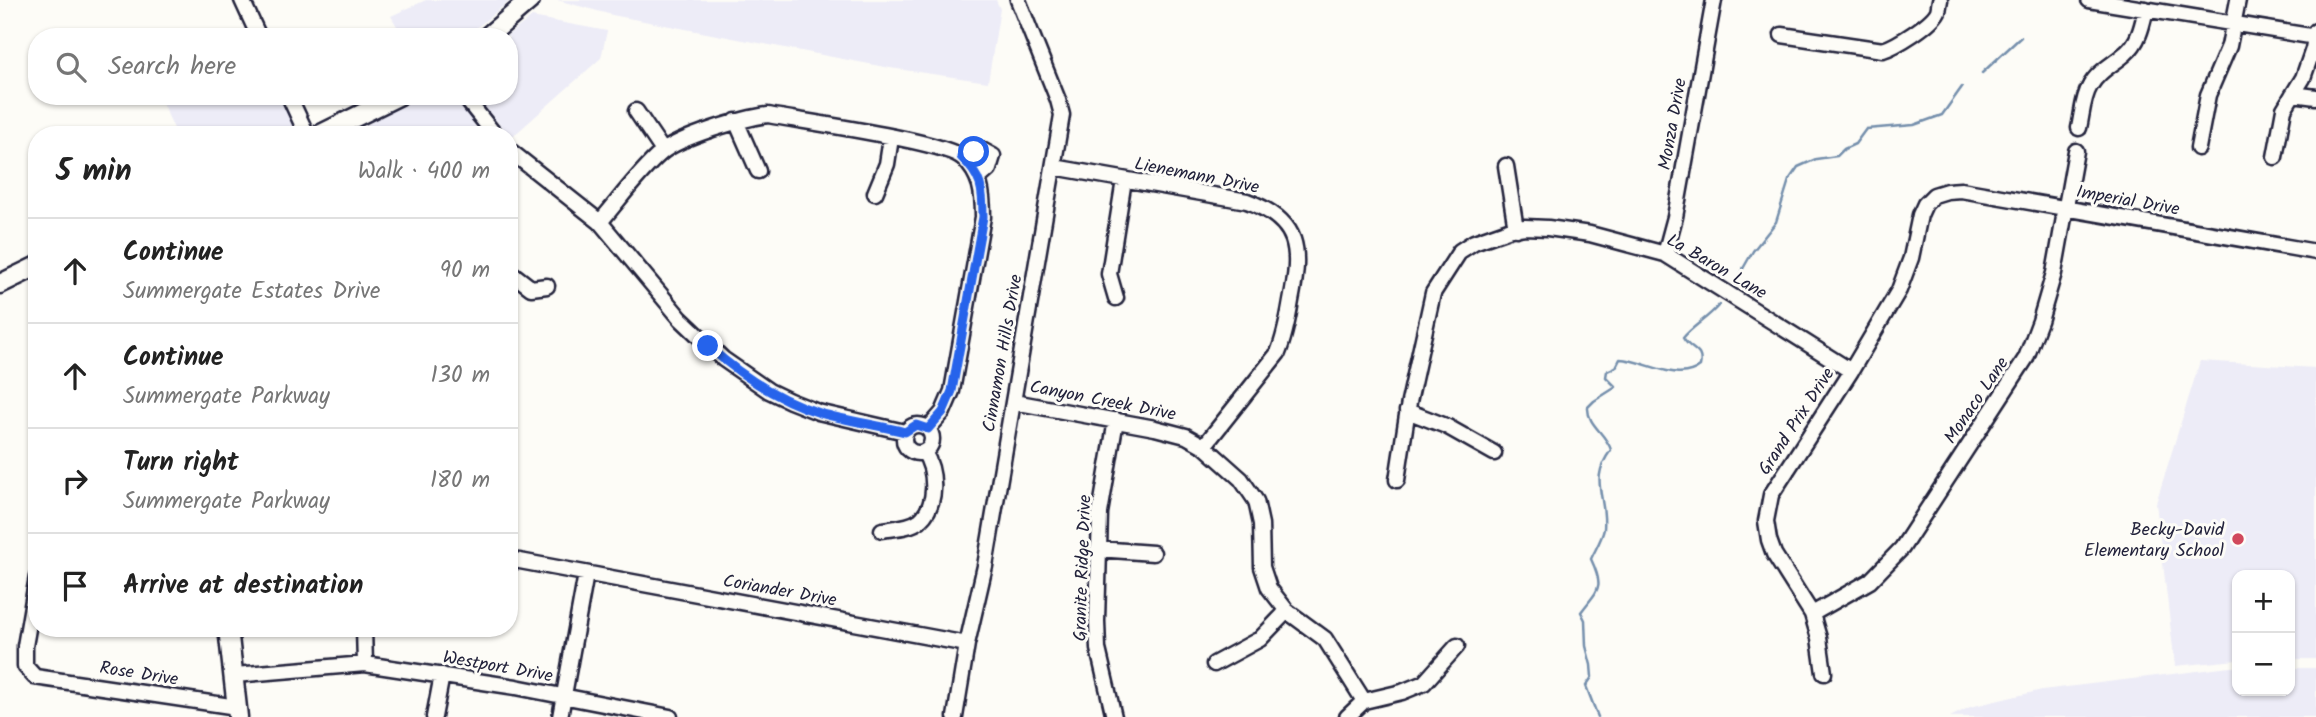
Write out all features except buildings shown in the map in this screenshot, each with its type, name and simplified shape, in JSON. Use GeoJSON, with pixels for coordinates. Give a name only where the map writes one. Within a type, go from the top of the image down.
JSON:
{"type":"FeatureCollection","features":[{"type":"Feature","properties":{"kind":"main road"},"geometry":{"type":"LineString","coordinates":[[497,28],[530,0]]}},
{"type":"Feature","properties":{"kind":"main road"},"geometry":{"type":"LineString","coordinates":[[346,126],[382,105]]}},
{"type":"Feature","properties":{"kind":"main road"},"geometry":{"type":"LineString","coordinates":[[0,284],[28,270]]}},
{"type":"Feature","properties":{"kind":"main road"},"geometry":{"type":"LineString","coordinates":[[229,637],[237,712]]}},
{"type":"Feature","properties":{"kind":"street"},"geometry":{"type":"LineString","coordinates":[[242,0],[256,28]]}},
{"type":"Feature","properties":{"kind":"street","name":"Cinnamon Hills Drive"},"geometry":{"type":"LineString","coordinates":[[955,717],[967,644],[985,566],[1062,115],[1018,0]]}},
{"type":"Feature","properties":{"kind":"street","name":"Monza Drive"},"geometry":{"type":"LineString","coordinates":[[1665,254],[1675,217],[1714,0]]}},
{"type":"Feature","properties":{"kind":"street"},"geometry":{"type":"LineString","coordinates":[[1782,35],[1882,50],[1893,47],[1932,18],[1938,12],[1940,0]]}},
{"type":"Feature","properties":{"kind":"street"},"geometry":{"type":"LineString","coordinates":[[2089,0],[2316,35],[2302,78],[2284,109],[2275,157]]}},
{"type":"Feature","properties":{"kind":"street"},"geometry":{"type":"LineString","coordinates":[[2198,148],[2208,95],[2229,46],[2238,0]]}},
{"type":"Feature","properties":{"kind":"street"},"geometry":{"type":"LineString","coordinates":[[2079,128],[2089,86],[2105,68],[2128,52],[2141,32],[2146,9]]}},
{"type":"Feature","properties":{"kind":"street"},"geometry":{"type":"LineString","coordinates":[[2293,94],[2316,97]]}},
{"type":"Feature","properties":{"kind":"street"},"geometry":{"type":"LineString","coordinates":[[293,105],[303,126]]}},
{"type":"Feature","properties":{"kind":"street"},"geometry":{"type":"LineString","coordinates":[[471,105],[488,126]]}},
{"type":"Feature","properties":{"kind":"street"},"geometry":{"type":"LineString","coordinates":[[636,111],[663,151]]}},
{"type":"Feature","properties":{"kind":"street"},"geometry":{"type":"LineString","coordinates":[[600,222],[663,151],[736,121],[768,115],[937,147],[961,157],[979,178],[983,190],[983,217],[952,391],[943,412],[928,429]]}},
{"type":"Feature","properties":{"kind":"street"},"geometry":{"type":"LineString","coordinates":[[736,121],[758,171]]}},
{"type":"Feature","properties":{"kind":"street"},"geometry":{"type":"LineString","coordinates":[[875,193],[887,164],[891,138]]}},
{"type":"Feature","properties":{"kind":"street"},"geometry":{"type":"LineString","coordinates":[[961,157],[982,150],[993,156],[989,169],[979,178]]}},
{"type":"Feature","properties":{"kind":"street","name":"Monaco Lane"},"geometry":{"type":"LineString","coordinates":[[1812,614],[1870,581],[1902,548],[2026,358],[2054,273],[2076,151]]}},
{"type":"Feature","properties":{"kind":"street"},"geometry":{"type":"LineString","coordinates":[[518,157],[600,222],[681,319],[766,395],[818,412],[905,432],[916,425],[928,429],[932,443],[924,452],[918,454],[908,450],[904,442],[905,432]]}},
{"type":"Feature","properties":{"kind":"street"},"geometry":{"type":"LineString","coordinates":[[1506,166],[1516,229]]}},
{"type":"Feature","properties":{"kind":"street","name":"Lienemann Drive"},"geometry":{"type":"LineString","coordinates":[[1054,167],[1247,201],[1270,209],[1286,225],[1297,251],[1297,270],[1284,340],[1278,353],[1204,446]]}},
{"type":"Feature","properties":{"kind":"street"},"geometry":{"type":"LineString","coordinates":[[1116,298],[1109,274],[1124,180]]}},
{"type":"Feature","properties":{"kind":"street","name":"Imperial Drive"},"geometry":{"type":"LineString","coordinates":[[1934,195],[1961,190],[2316,252]]}},
{"type":"Feature","properties":{"kind":"street","name":"Grand Prix Drive"},"geometry":{"type":"LineString","coordinates":[[1824,673],[1812,614],[1774,554],[1769,541],[1766,521],[1771,495],[1851,371],[1899,290],[1911,258],[1920,215],[1934,195]]}},
{"type":"Feature","properties":{"kind":"street","name":"La Baron Lane"},"geometry":{"type":"LineString","coordinates":[[1396,481],[1425,319],[1433,293],[1460,251],[1474,242],[1516,229],[1548,228],[1590,234],[1665,254],[1851,371]]}},
{"type":"Feature","properties":{"kind":"street"},"geometry":{"type":"LineString","coordinates":[[518,278],[531,288],[547,286]]}},
{"type":"Feature","properties":{"kind":"street","name":"Canyon Creek Drive"},"geometry":{"type":"LineString","coordinates":[[1014,402],[1116,420],[1186,436],[1204,446],[1241,479],[1255,501],[1261,524],[1262,566],[1269,588],[1287,611],[1325,639],[1364,701]]}},
{"type":"Feature","properties":{"kind":"street"},"geometry":{"type":"LineString","coordinates":[[1407,411],[1446,426],[1493,453]]}},
{"type":"Feature","properties":{"kind":"street","name":"Granite Ridge Drive"},"geometry":{"type":"LineString","coordinates":[[1114,717],[1098,649],[1098,549],[1100,513],[1116,420]]}},
{"type":"Feature","properties":{"kind":"street"},"geometry":{"type":"LineString","coordinates":[[882,530],[910,525],[921,519],[930,501],[935,480],[924,452]]}},
{"type":"Feature","properties":{"kind":"street"},"geometry":{"type":"LineString","coordinates":[[1098,549],[1153,553]]}},
{"type":"Feature","properties":{"kind":"street","name":"Coriander Drive"},"geometry":{"type":"LineString","coordinates":[[518,561],[967,644]]}},
{"type":"Feature","properties":{"kind":"street"},"geometry":{"type":"LineString","coordinates":[[561,717],[586,575]]}},
{"type":"Feature","properties":{"kind":"street"},"geometry":{"type":"LineString","coordinates":[[1214,664],[1260,639],[1287,611]]}},
{"type":"Feature","properties":{"kind":"street","name":"Rose Drive"},"geometry":{"type":"LineString","coordinates":[[28,629],[25,666],[35,677],[237,712]]}},
{"type":"Feature","properties":{"kind":"street"},"geometry":{"type":"LineString","coordinates":[[364,637],[365,664]]}},
{"type":"Feature","properties":{"kind":"street"},"geometry":{"type":"LineString","coordinates":[[1347,717],[1364,701],[1424,684],[1457,646]]}},
{"type":"Feature","properties":{"kind":"street","name":"Westport Drive"},"geometry":{"type":"LineString","coordinates":[[235,675],[365,664],[442,675],[670,717]]}},
{"type":"Feature","properties":{"kind":"street"},"geometry":{"type":"LineString","coordinates":[[434,717],[442,675]]}},
{"type":"Feature","properties":{"kind":"shaded area"},"geometry":{"type":"Polygon","coordinates":[[[426,0],[511,0],[476,28],[398,28],[391,16],[426,0]]]}},
{"type":"Feature","properties":{"kind":"shaded area"},"geometry":{"type":"Polygon","coordinates":[[[557,0],[996,0],[1000,9],[988,82],[890,68],[612,15],[557,0]]]}},
{"type":"Feature","properties":{"kind":"shaded area"},"geometry":{"type":"Polygon","coordinates":[[[532,17],[607,31],[601,58],[518,132],[518,126],[501,126],[483,105],[518,105],[517,28],[532,17]]]}},
{"type":"Feature","properties":{"kind":"shaded area"},"geometry":{"type":"Polygon","coordinates":[[[163,105],[283,105],[293,126],[173,126],[163,105]]]}},
{"type":"Feature","properties":{"kind":"shaded area"},"geometry":{"type":"Polygon","coordinates":[[[403,105],[462,105],[475,126],[364,126],[403,105]]]}},
{"type":"Feature","properties":{"kind":"shaded area","name":"Becky-David Elementary School"},"geometry":{"type":"Polygon","coordinates":[[[2200,361],[2316,368],[2316,659],[2295,659],[2295,570],[2232,570],[2232,660],[2175,666],[2156,503],[2200,361]]]}},
{"type":"Feature","properties":{"kind":"shaded area"},"geometry":{"type":"Polygon","coordinates":[[[2232,667],[2232,696],[2295,696],[2295,668],[2316,668],[2316,717],[1950,717],[1970,707],[2042,690],[2232,667]]]}},
{"type":"Feature","properties":{"kind":"waterway"},"geometry":{"type":"LineString","coordinates":[[1982,73],[2021,37]]}},
{"type":"Feature","properties":{"kind":"waterway"},"geometry":{"type":"LineString","coordinates":[[1736,281],[1753,251],[1776,222],[1789,180],[1798,167],[1816,159],[1837,156],[1855,144],[1866,129],[1914,125],[1942,115],[1962,87]]}},
{"type":"Feature","properties":{"kind":"waterway"},"geometry":{"type":"LineString","coordinates":[[1598,717],[1586,686],[1592,677],[1586,646],[1585,620],[1581,612],[1598,588],[1598,577],[1591,559],[1604,529],[1599,480],[1604,461],[1611,450],[1590,419],[1588,407],[1616,387],[1606,377],[1607,371],[1616,367],[1620,359],[1682,373],[1700,366],[1700,356],[1683,338],[1719,305]]}},
{"type":"Feature","properties":{"kind":"place","name":"Becky-David Elementary School"},"geometry":{"type":"Point","coordinates":[2238,539]}},
{"type":"Feature","properties":{"kind":"route"},"geometry":{"type":"LineString","coordinates":[[708,346],[769,391],[818,412],[905,432],[916,425],[928,429],[943,412],[952,391],[983,217],[983,190],[979,178],[961,157],[974,152]]}}]}
